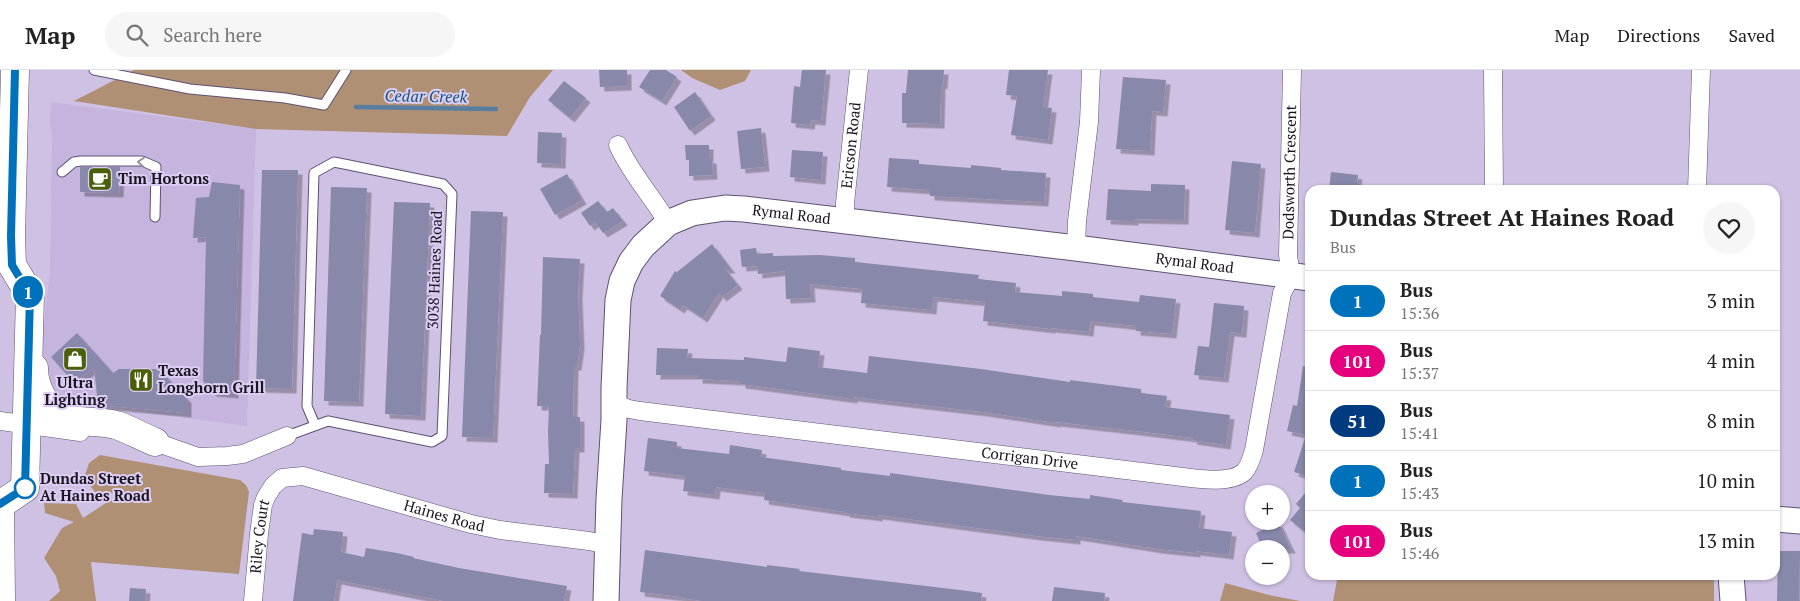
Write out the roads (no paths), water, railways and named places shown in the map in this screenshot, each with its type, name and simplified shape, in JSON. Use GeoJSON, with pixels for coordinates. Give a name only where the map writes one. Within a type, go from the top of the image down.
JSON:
{"type":"FeatureCollection","features":[{"type":"Feature","properties":{"kind":"main road"},"geometry":{"type":"LineString","coordinates":[[1,601],[0,505],[25,488],[13,423],[29,341],[30,295],[6,273],[11,236],[6,180],[15,70]]}},
{"type":"Feature","properties":{"kind":"main road"},"geometry":{"type":"LineString","coordinates":[[29,341],[33,348],[34,378],[38,390],[43,400],[57,412],[68,419],[116,425],[155,442]]}},
{"type":"Feature","properties":{"kind":"street","name":"Ericson Road"},"geometry":{"type":"LineString","coordinates":[[845,221],[845,203],[859,70]]}},
{"type":"Feature","properties":{"kind":"street"},"geometry":{"type":"LineString","coordinates":[[1076,248],[1076,221],[1088,122],[1091,70]]}},
{"type":"Feature","properties":{"kind":"street","name":"Dodsworth Crescent"},"geometry":{"type":"LineString","coordinates":[[1292,70],[1288,237],[1300,277]]}},
{"type":"Feature","properties":{"kind":"street"},"geometry":{"type":"LineString","coordinates":[[1493,70],[1494,185]]}},
{"type":"Feature","properties":{"kind":"street"},"geometry":{"type":"LineString","coordinates":[[1697,185],[1700,70]]}},
{"type":"Feature","properties":{"kind":"street"},"geometry":{"type":"LineString","coordinates":[[618,145],[627,165],[658,206],[668,223]]}},
{"type":"Feature","properties":{"kind":"street","name":"Rymal Road"},"geometry":{"type":"LineString","coordinates":[[606,601],[618,300],[622,281],[631,262],[642,246],[668,223],[692,213],[725,208],[780,212],[1300,277]]}},
{"type":"Feature","properties":{"kind":"street","name":"Corrigan Drive"},"geometry":{"type":"LineString","coordinates":[[614,403],[640,411],[1174,476],[1212,480],[1236,477],[1246,470],[1254,450],[1282,293],[1300,277]]}},
{"type":"Feature","properties":{"kind":"street"},"geometry":{"type":"LineString","coordinates":[[13,423],[155,442],[198,457],[243,454],[287,436]]}},
{"type":"Feature","properties":{"kind":"street","name":"Haines Road"},"geometry":{"type":"LineString","coordinates":[[282,478],[304,476],[452,519],[500,530],[608,545]]}},
{"type":"Feature","properties":{"kind":"street","name":"Riley Court"},"geometry":{"type":"LineString","coordinates":[[253,601],[263,504],[273,486],[282,478]]}},
{"type":"Feature","properties":{"kind":"street"},"geometry":{"type":"LineString","coordinates":[[1780,519],[1800,521]]}},
{"type":"Feature","properties":{"kind":"street"},"geometry":{"type":"LineString","coordinates":[[1732,580],[1733,601]]}},
{"type":"Feature","properties":{"kind":"lane"},"geometry":{"type":"LineString","coordinates":[[94,70],[190,89],[285,98],[324,105],[346,70]]}},
{"type":"Feature","properties":{"kind":"lane"},"geometry":{"type":"LineString","coordinates":[[62,172],[74,162],[81,160],[142,161],[149,163],[156,167],[155,217]]}},
{"type":"Feature","properties":{"kind":"lane","name":"3038 Haines Road"},"geometry":{"type":"LineString","coordinates":[[287,436],[315,426],[328,421],[432,442],[442,436],[452,194],[443,184],[334,162],[314,173],[308,406],[315,426]]}},
{"type":"Feature","properties":{"kind":"waterway","name":"Cedar Creek"},"geometry":{"type":"LineString","coordinates":[[356,107],[496,109]]}},
{"type":"Feature","properties":{"kind":"place","name":"Tim Hortons"},"geometry":{"type":"Point","coordinates":[100,179]}},
{"type":"Feature","properties":{"kind":"place","name":"Ultra Lighting"},"geometry":{"type":"Point","coordinates":[75,359]}},
{"type":"Feature","properties":{"kind":"place","name":"Texas Longhorn Grill"},"geometry":{"type":"Point","coordinates":[141,380]}},
{"type":"Feature","properties":{"kind":"place","name":"Dundas Street At Haines Road"},"geometry":{"type":"Point","coordinates":[25,488]}}]}
